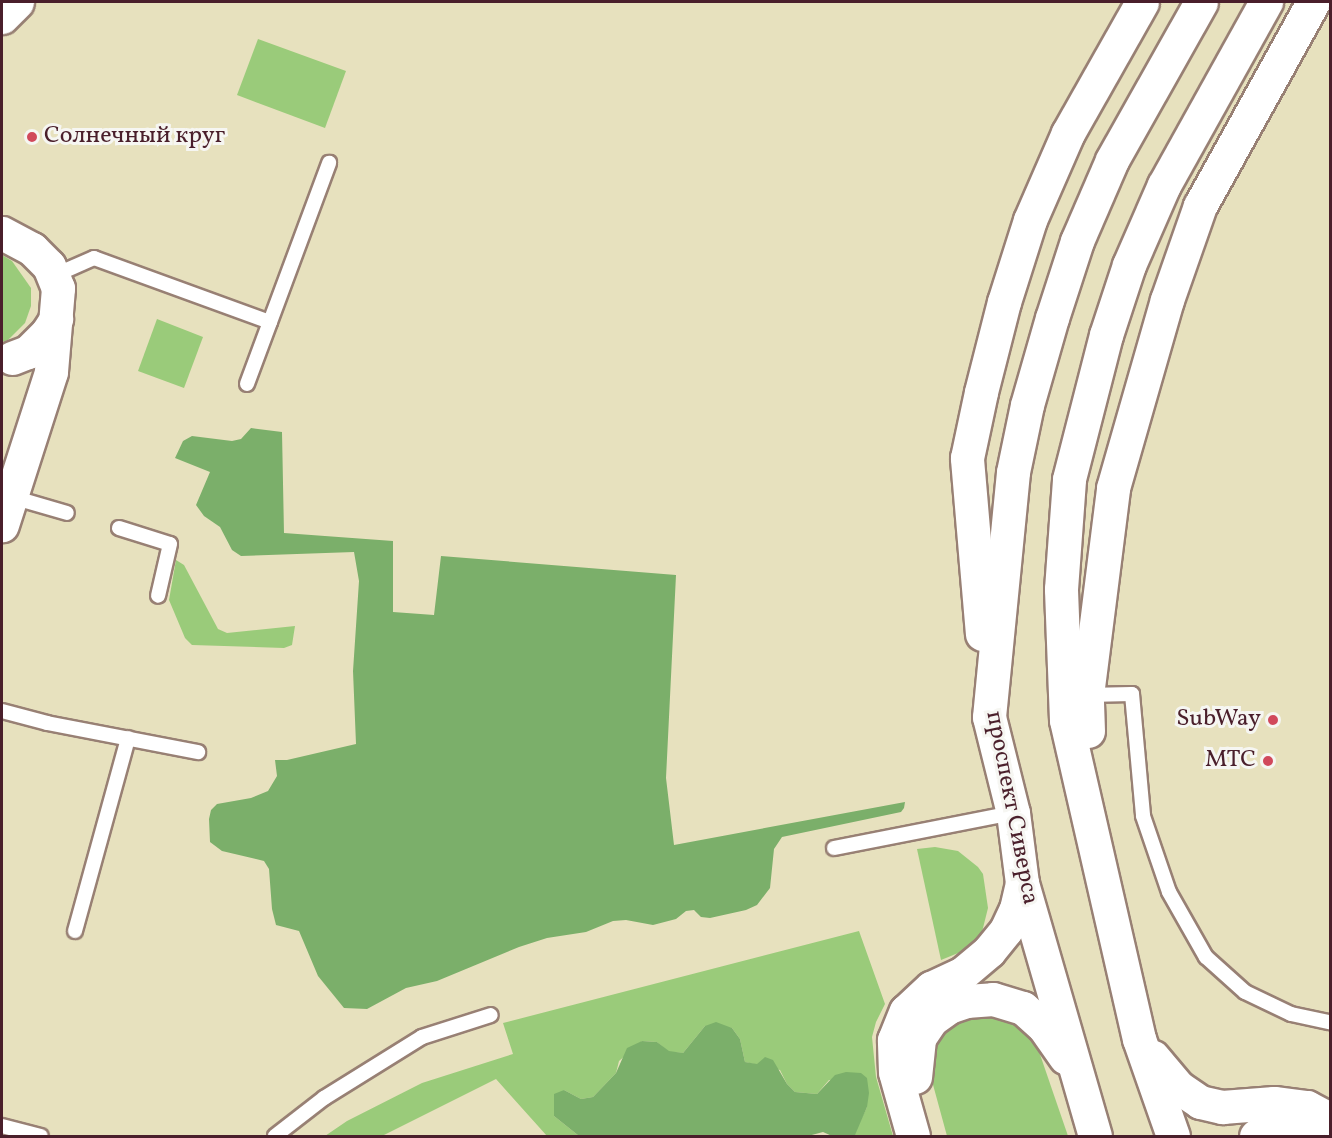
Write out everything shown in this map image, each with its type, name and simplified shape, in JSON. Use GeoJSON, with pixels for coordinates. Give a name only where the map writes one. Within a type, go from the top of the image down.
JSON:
{"type":"FeatureCollection","features":[{"type":"Feature","properties":{"kind":"main road"},"geometry":{"type":"LineString","coordinates":[[2,17],[17,2]]}},
{"type":"Feature","properties":{"kind":"main road"},"geometry":{"type":"LineString","coordinates":[[989,717],[967,458],[981,392],[1004,302],[1030,220],[1068,133],[1142,2]]}},
{"type":"Feature","properties":{"kind":"main road","name":"проспект Сиверса"},"geometry":{"type":"LineString","coordinates":[[1095,1137],[1022,883],[1012,813],[989,717],[1013,472],[1030,394],[1077,241],[1112,160],[1201,2]]}},
{"type":"Feature","properties":{"kind":"main road"},"geometry":{"type":"LineString","coordinates":[[1173,1137],[1139,1039],[1066,720],[1061,589],[1069,479],[1087,404],[1129,265],[1164,185],[1266,2]]}},
{"type":"Feature","properties":{"kind":"main road"},"geometry":{"type":"LineString","coordinates":[[1091,831],[1087,695],[1113,488],[1167,300],[1200,206],[1313,2]]}},
{"type":"Feature","properties":{"kind":"main road"},"geometry":{"type":"LineString","coordinates":[[6,235],[32,249],[49,266],[58,288],[51,372],[7,511]]}},
{"type":"Feature","properties":{"kind":"main road"},"geometry":{"type":"LineString","coordinates":[[7,356],[28,351],[47,333],[56,318]]}},
{"type":"Feature","properties":{"kind":"main road"},"geometry":{"type":"LineString","coordinates":[[7,356],[51,372]]}},
{"type":"Feature","properties":{"kind":"main road"},"geometry":{"type":"LineString","coordinates":[[913,1137],[896,1072],[894,1040],[906,1011],[931,988],[963,974],[989,951],[1006,930],[1016,909],[1022,883]]}},
{"type":"Feature","properties":{"kind":"main road"},"geometry":{"type":"LineString","coordinates":[[931,1137],[915,1080],[915,1060],[919,1038],[931,1020],[949,1007],[966,1001],[993,999],[1023,1008],[1044,1027],[1075,1072]]}},
{"type":"Feature","properties":{"kind":"main road"},"geometry":{"type":"LineString","coordinates":[[1139,1039],[1178,1087],[1200,1102],[1222,1107],[1274,1103],[1307,1107],[1330,1119]]}},
{"type":"Feature","properties":{"kind":"main road"},"geometry":{"type":"LineString","coordinates":[[1256,1137],[1277,1129],[1307,1137]]}},
{"type":"Feature","properties":{"kind":"lane"},"geometry":{"type":"LineString","coordinates":[[247,384],[329,163]]}},
{"type":"Feature","properties":{"kind":"lane"},"geometry":{"type":"LineString","coordinates":[[53,276],[94,258],[270,322]]}},
{"type":"Feature","properties":{"kind":"lane"},"geometry":{"type":"LineString","coordinates":[[7,511],[67,513]]}},
{"type":"Feature","properties":{"kind":"lane"},"geometry":{"type":"LineString","coordinates":[[119,528],[170,544],[158,596]]}},
{"type":"Feature","properties":{"kind":"lane"},"geometry":{"type":"LineString","coordinates":[[1087,695],[1132,694],[1143,816],[1169,892],[1206,957],[1245,992],[1291,1014],[1330,1022]]}},
{"type":"Feature","properties":{"kind":"lane"},"geometry":{"type":"LineString","coordinates":[[2,711],[198,752]]}},
{"type":"Feature","properties":{"kind":"lane"},"geometry":{"type":"LineString","coordinates":[[75,931],[128,738]]}},
{"type":"Feature","properties":{"kind":"lane"},"geometry":{"type":"LineString","coordinates":[[834,848],[1012,813]]}},
{"type":"Feature","properties":{"kind":"lane"},"geometry":{"type":"LineString","coordinates":[[275,1137],[324,1098],[422,1037],[491,1015]]}},
{"type":"Feature","properties":{"kind":"lane"},"geometry":{"type":"LineString","coordinates":[[2,1126],[41,1137]]}},
{"type":"Feature","properties":{"kind":"green space"},"geometry":{"type":"Polygon","coordinates":[[[258,39],[346,71],[325,128],[237,95],[258,39]]]}},
{"type":"Feature","properties":{"kind":"green space"},"geometry":{"type":"Polygon","coordinates":[[[2,255],[12,261],[31,288],[31,306],[25,323],[8,340],[2,342],[2,255]]]}},
{"type":"Feature","properties":{"kind":"green space"},"geometry":{"type":"Polygon","coordinates":[[[157,319],[203,337],[184,388],[138,371],[157,319]]]}},
{"type":"Feature","properties":{"kind":"green space"},"geometry":{"type":"Polygon","coordinates":[[[251,428],[282,432],[284,533],[393,541],[393,612],[434,615],[441,556],[676,575],[666,778],[674,845],[905,802],[904,808],[901,812],[782,837],[774,849],[770,888],[757,905],[746,910],[710,918],[701,917],[694,910],[686,911],[676,919],[653,925],[626,920],[613,921],[586,932],[547,938],[519,947],[437,981],[406,988],[367,1009],[344,1008],[318,976],[299,931],[276,925],[272,909],[269,869],[264,861],[222,851],[210,842],[211,810],[217,804],[251,798],[268,791],[277,776],[275,760],[287,760],[356,744],[353,671],[359,581],[354,552],[241,556],[232,550],[220,527],[204,516],[196,505],[210,472],[175,458],[183,441],[192,436],[232,441],[241,439],[251,428]]]}},
{"type":"Feature","properties":{"kind":"green space"},"geometry":{"type":"Polygon","coordinates":[[[176,560],[184,565],[218,629],[227,633],[295,626],[292,645],[284,648],[192,645],[185,638],[169,600],[176,560]]]}},
{"type":"Feature","properties":{"kind":"green space"},"geometry":{"type":"Polygon","coordinates":[[[935,847],[958,851],[978,867],[983,874],[988,908],[981,936],[968,949],[941,960],[917,849],[935,847]]]}},
{"type":"Feature","properties":{"kind":"green space"},"geometry":{"type":"Polygon","coordinates":[[[859,931],[885,1004],[872,1037],[876,1077],[893,1136],[853,1136],[867,1107],[867,1078],[829,1080],[817,1094],[795,1092],[787,1084],[780,1070],[745,1062],[740,1039],[732,1028],[705,1026],[683,1053],[669,1052],[657,1042],[642,1041],[619,1061],[616,1073],[593,1097],[581,1099],[564,1090],[554,1116],[579,1136],[547,1136],[496,1079],[382,1136],[325,1136],[347,1121],[422,1083],[513,1054],[503,1023],[859,931]]]}},
{"type":"Feature","properties":{"kind":"green space"},"geometry":{"type":"Polygon","coordinates":[[[997,1009],[1033,1034],[1068,1136],[947,1136],[929,1070],[932,1040],[944,1021],[997,1009]]]}},
{"type":"Feature","properties":{"kind":"green space"},"geometry":{"type":"Polygon","coordinates":[[[716,1022],[732,1028],[740,1039],[745,1062],[757,1064],[765,1057],[773,1060],[787,1084],[795,1092],[817,1094],[835,1075],[846,1072],[861,1073],[867,1078],[869,1093],[867,1107],[855,1135],[832,1136],[823,1132],[808,1136],[579,1136],[554,1116],[554,1094],[564,1090],[581,1099],[593,1097],[616,1073],[627,1048],[642,1041],[657,1042],[669,1051],[683,1053],[705,1026],[716,1022]]]}},
{"type":"Feature","properties":{"kind":"place","name":"Солнечный круг"},"geometry":{"type":"Point","coordinates":[32,137]}},
{"type":"Feature","properties":{"kind":"place","name":"SubWay"},"geometry":{"type":"Point","coordinates":[1273,720]}},
{"type":"Feature","properties":{"kind":"place","name":"МТС"},"geometry":{"type":"Point","coordinates":[1268,761]}}]}
